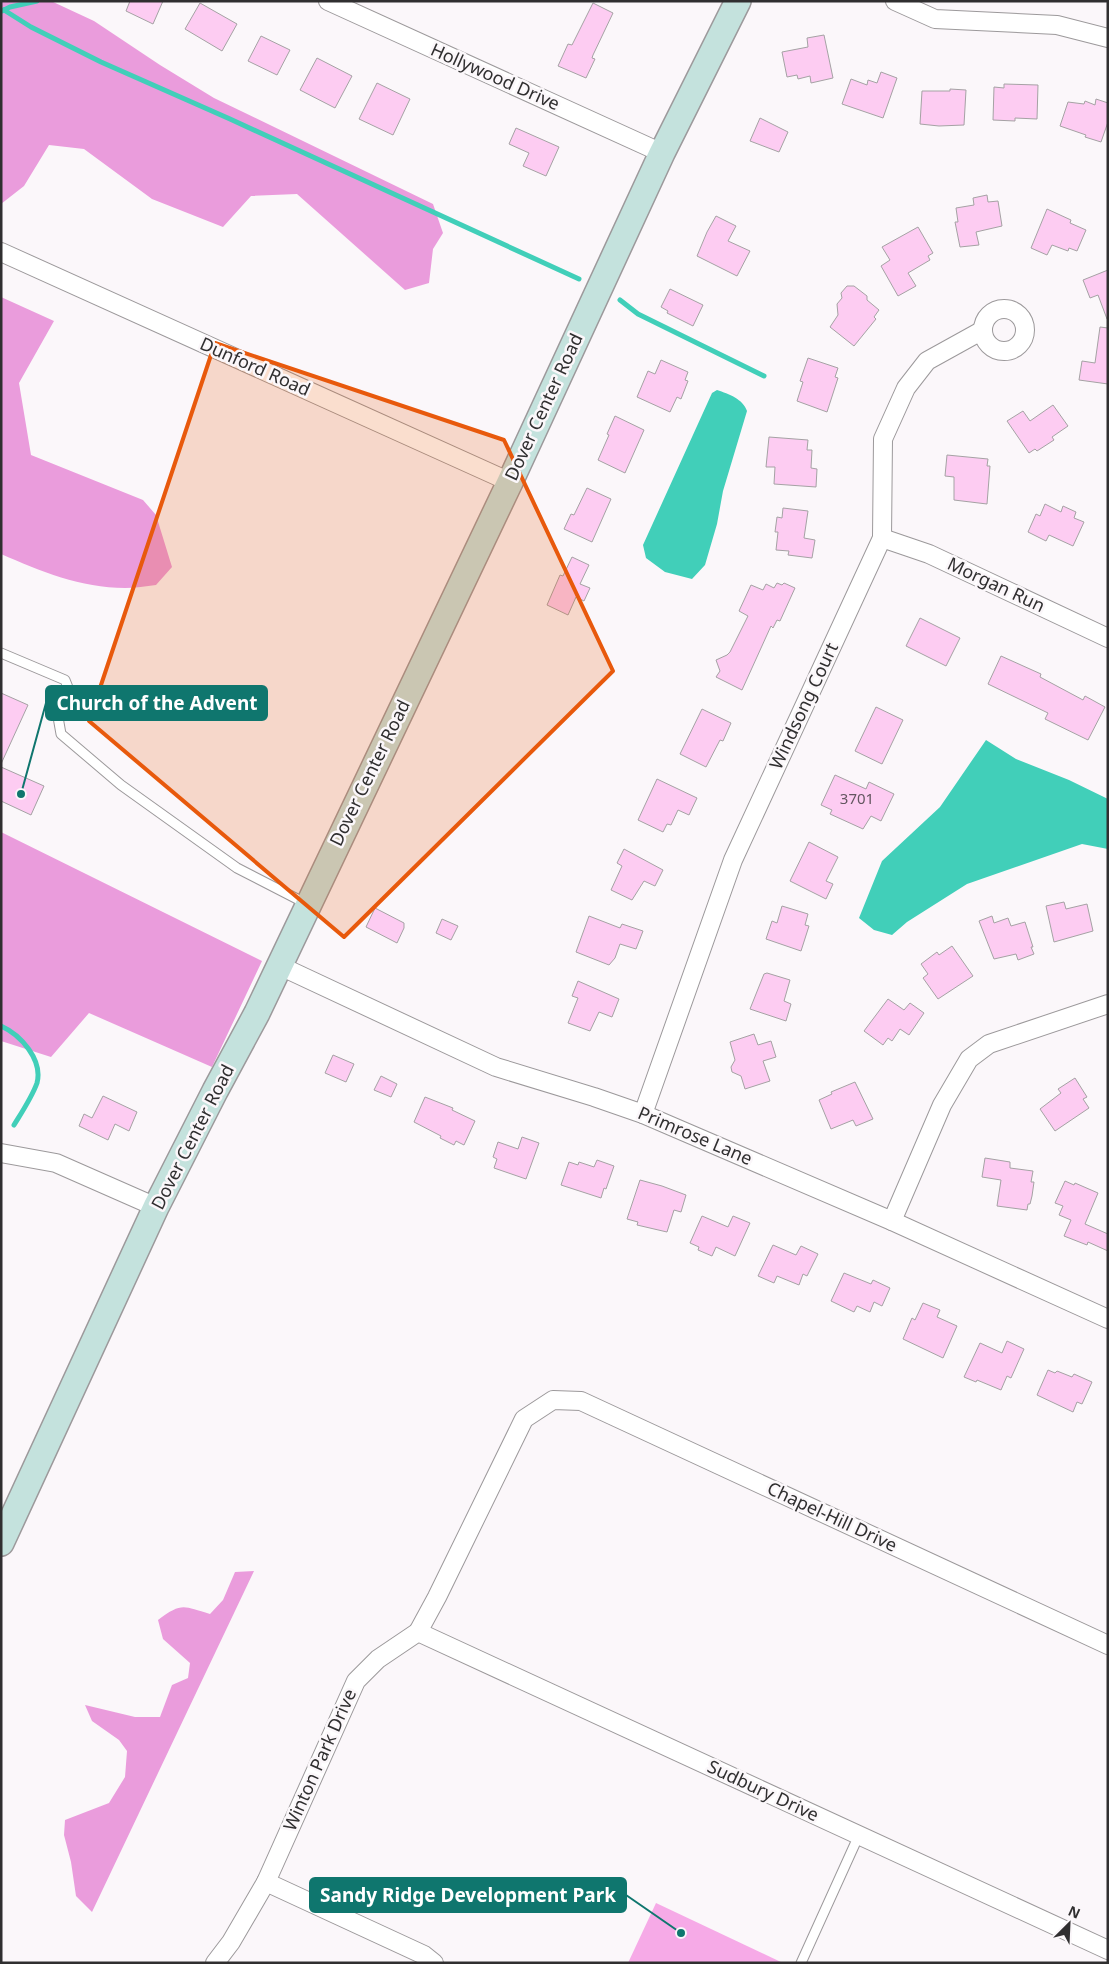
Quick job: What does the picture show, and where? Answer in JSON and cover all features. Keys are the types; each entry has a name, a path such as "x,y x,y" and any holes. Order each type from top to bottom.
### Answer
{"street":[{"name":"Hollywood Drive","path":"328,1 662,153"},
{"name":"Dover Center Road","path":"1,1543 156,1207 257,1013 307,904 510,482 662,153 738,1"},
{"path":"895,1 935,19 1057,25 1108,38"},
{"name":"Dunford Road","path":"1,252 510,482"},
{"name":"Windsong Court","path":"643,1114 733,860 882,538 883,439 906,388 927,361 983,330"},
{"name":"Morgan Run","path":"882,538 929,554 1108,638"},
{"name":"Primrose Lane","path":"278,965 496,1067 594,1096 643,1114 892,1221 1108,1319"},
{"path":"892,1221 942,1104 969,1059 990,1044 1108,1004"},
{"path":"1,1153 56,1163 156,1207"},
{"name":"Winton Park Drive","path":"215,1963 231,1942 266,1882 356,1681 378,1659 418,1632 524,1419 553,1400"},
{"name":"Chapel-Hill Drive","path":"553,1400 581,1401 1108,1644"},
{"name":"Sudbury Drive","path":"418,1632 1108,1950"},
{"path":"266,1882 424,1955 434,1963"}],"lane":[{"path":"1,653 65,680 69,690 58,717 61,734 121,785 237,868 307,904"},
{"path":"801,1963 859,1835"}],"highlighted area":[{"path":"215,343 504,440 613,671 344,937 89,721"}],"shaded area":[{"path":"1,1 51,1 94,21 214,98 433,204 443,233 433,249 429,283 405,290 297,194 251,196 223,227 152,199 84,149 49,145 24,186 1,204"},
{"path":"1,297 54,321 19,383 31,455 143,500 156,515 172,567 156,585 125,588 77,582 1,554"},
{"path":"717,390 739,400 747,411 723,491 717,524 705,565 692,579 665,572 646,558 643,545 712,393"},
{"path":"986,740 1016,759 1069,780 1108,799 1108,849 1082,844 967,884 907,922 892,935 874,930 859,918 882,861 940,807"},
{"path":"1,832 262,961 212,1067 89,1013 51,1057 1,1041"},
{"path":"254,1571 92,1912 76,1896 71,1862 64,1835 65,1820 109,1803 125,1777 127,1751 119,1740 92,1721 85,1705 135,1717 160,1717 172,1685 188,1678 190,1663 163,1639 158,1620 172,1610 183,1607 210,1614 223,1600 235,1572"},
{"path":"656,1903 783,1963 628,1963"}],"building":[{"path":"130,1 163,1 153,24 126,11"},
{"path":"200,3 237,24 222,51 185,29"},
{"path":"593,3 613,13 593,55 592,58 595,59 586,78 558,66 568,44 572,45"},
{"path":"824,35 833,78 811,83 810,76 798,79 797,75 787,77 782,52 808,47 807,38"},
{"path":"261,36 290,50 277,75 248,61"},
{"path":"317,58 352,76 335,108 300,90"},
{"path":"881,72 897,78 883,118 842,104 851,79 867,85 868,80 877,83"},
{"path":"377,83 410,99 393,135 359,119"},
{"path":"1004,84 1038,85 1037,119 993,120 994,87 1004,88"},
{"path":"950,89 966,90 964,125 939,126 920,124 922,91 950,91"},
{"path":"1096,99 1108,103 1108,122 1101,142 1060,126 1068,102 1084,104 1085,101 1095,105"},
{"path":"760,118 788,132 779,152 750,141"},
{"path":"516,128 559,147 546,176 523,166 529,153 509,144"},
{"path":"987,195 988,202 998,201 1002,226 976,232 979,245 960,247 955,222 958,222 956,208 974,205 973,198"},
{"path":"1047,209 1071,220 1070,223 1086,230 1077,251 1069,248 1068,251 1052,245 1047,255 1031,248"},
{"path":"716,216 736,226 728,241 750,251 737,276 697,256"},
{"path":"918,227 933,253 928,256 930,260 908,273 916,286 898,296 881,266 890,260 882,247"},
{"path":"1108,270 1107,319 1098,295 1090,298 1083,280"},
{"path":"847,286 854,286 867,296 867,300 879,310 874,317 876,319 854,346 830,327 838,315 837,304 842,298 841,293"},
{"path":"670,289 703,305 693,326 667,313 668,311 661,307"},
{"path":"1100,327 1108,328 1108,384 1079,380 1082,361 1095,363"},
{"path":"808,358 838,368 835,377 838,378 827,412 797,401 803,382 800,381"},
{"path":"661,360 688,372 685,380 688,381 681,399 677,397 670,412 637,397 648,371 655,374"},
{"path":"1053,405 1068,426 1052,437 1054,440 1037,451 1035,449 1029,453 1007,421 1023,411 1030,421"},
{"path":"615,416 644,430 625,473 598,460"},
{"path":"769,437 808,440 807,450 812,450 811,468 817,469 816,487 774,484 775,467 766,467"},
{"path":"947,455 988,459 987,466 990,466 987,504 954,500 954,477 945,476"},
{"path":"587,488 611,499 592,542 564,529 571,514 574,515"},
{"path":"1045,504 1061,512 1063,506 1076,512 1074,518 1084,522 1073,546 1049,535 1046,541 1028,532 1036,514 1040,516"},
{"path":"783,508 808,511 804,538 815,540 812,558 788,555 789,551 776,550 778,532 775,532 777,517 782,518"},
{"path":"572,557 589,565 580,584 590,588 584,601 576,597 568,615 547,605 560,575 563,576"},
{"path":"777,583 782,585 784,583 795,588 780,621 777,620 773,628 771,626 742,690 716,677 720,671 716,660 730,652 748,616 739,611 751,585 763,590 766,584 774,588"},
{"path":"920,618 960,638 946,666 906,646"},
{"path":"1001,656 1041,674 1040,677 1083,700 1085,696 1105,707 1088,740 1045,719 1048,713 988,684"},
{"path":"1,693 28,705 1,764"},
{"path":"876,707 903,720 882,764 855,751"},
{"path":"702,709 731,723 723,741 720,740 706,767 680,754"},
{"path":"1,767 44,786 31,815 1,801"},
{"path":"835,775 866,789 869,782 894,794 881,821 871,816 863,829 830,814 832,810 821,805"},
{"path":"657,779 697,798 689,815 678,810 671,825 667,824 663,832 638,820"},
{"path":"809,842 838,857 826,881 833,884 826,899 790,881"},
{"path":"624,849 663,870 655,886 644,881 632,900 611,890 622,866 617,863"},
{"path":"1064,902 1066,909 1087,904 1093,931 1054,942 1046,906"},
{"path":"782,906 808,914 805,925 809,926 801,951 766,939 772,921 777,923"},
{"path":"375,908 404,923 404,928 397,943 366,927"},
{"path":"589,916 620,928 622,924 643,931 636,949 620,944 615,958 609,965 576,952"},
{"path":"992,916 994,923 1008,918 1011,926 1025,922 1034,954 1018,960 1016,954 994,959 979,921"},
{"path":"442,919 458,926 451,940 436,933"},
{"path":"952,946 973,976 938,999 923,978 928,974 921,964 937,952 939,955"},
{"path":"767,973 790,980 784,1001 791,1004 786,1021 750,1009 764,974"},
{"path":"578,981 619,999 612,1017 599,1012 590,1031 568,1023 578,998 572,996"},
{"path":"888,999 904,1010 910,1003 924,1013 909,1035 900,1029 892,1041 888,1038 883,1045 864,1031"},
{"path":"754,1034 758,1045 771,1041 776,1057 763,1061 770,1081 745,1089 741,1076 732,1072 731,1067 735,1060 730,1042"},
{"path":"333,1055 354,1064 346,1082 325,1073"},
{"path":"381,1076 397,1084 391,1097 374,1090"},
{"path":"1075,1078 1087,1097 1083,1099 1089,1108 1055,1131 1040,1109 1061,1093 1058,1089"},
{"path":"855,1082 873,1119 856,1126 853,1120 831,1129 819,1100 832,1094 831,1092"},
{"path":"103,1096 137,1112 129,1131 115,1124 108,1140 79,1126 84,1114 92,1118"},
{"path":"425,1097 453,1108 452,1110 475,1121 464,1145 456,1141 454,1145 414,1122"},
{"path":"522,1137 539,1143 526,1179 494,1168 497,1159 493,1157 498,1142 518,1149"},
{"path":"985,1158 1010,1162 1010,1168 1033,1171 1031,1182 1034,1182 1032,1196 1027,1210 997,1206 1001,1180 982,1177"},
{"path":"597,1160 614,1166 601,1198 561,1185 569,1162 578,1165 579,1162 594,1167"},
{"path":"640,1180 686,1195 681,1212 674,1210 667,1232 637,1225 638,1222 627,1219"},
{"path":"1065,1181 1074,1185 1075,1183 1098,1193 1085,1224 1108,1234 1108,1251 1088,1242 1087,1245 1064,1236 1071,1220 1059,1215 1063,1206 1055,1203"},
{"path":"702,1216 728,1227 733,1216 750,1223 735,1256 716,1247 712,1256 698,1250 699,1247 690,1243"},
{"path":"773,1245 796,1255 801,1246 818,1254 807,1276 803,1274 799,1285 777,1276 774,1283 758,1276"},
{"path":"844,1273 871,1284 873,1280 890,1288 882,1306 874,1302 870,1312 857,1306 854,1312 831,1301"},
{"path":"923,1303 940,1310 937,1317 957,1326 943,1358 903,1339 912,1318 915,1320"},
{"path":"1007,1341 1024,1349 1011,1378 1007,1376 1001,1390 964,1377 980,1343 1002,1353"},
{"path":"1048,1370 1055,1373 1057,1371 1072,1377 1074,1374 1092,1382 1082,1404 1077,1402 1073,1412 1037,1395"}],"waterway":[{"path":"2,11 10,7 37,1"},
{"path":"4,10 31,27 101,62 579,279"},
{"path":"620,300 638,314 764,376"},
{"path":"1,1026 16,1035 23,1042 34,1057 37,1066 37,1083 14,1125"}],"place":[{"name":"Church of the Advent","path":"21,794"},
{"name":"Sandy Ridge Development Park","path":"681,1933"}]}
